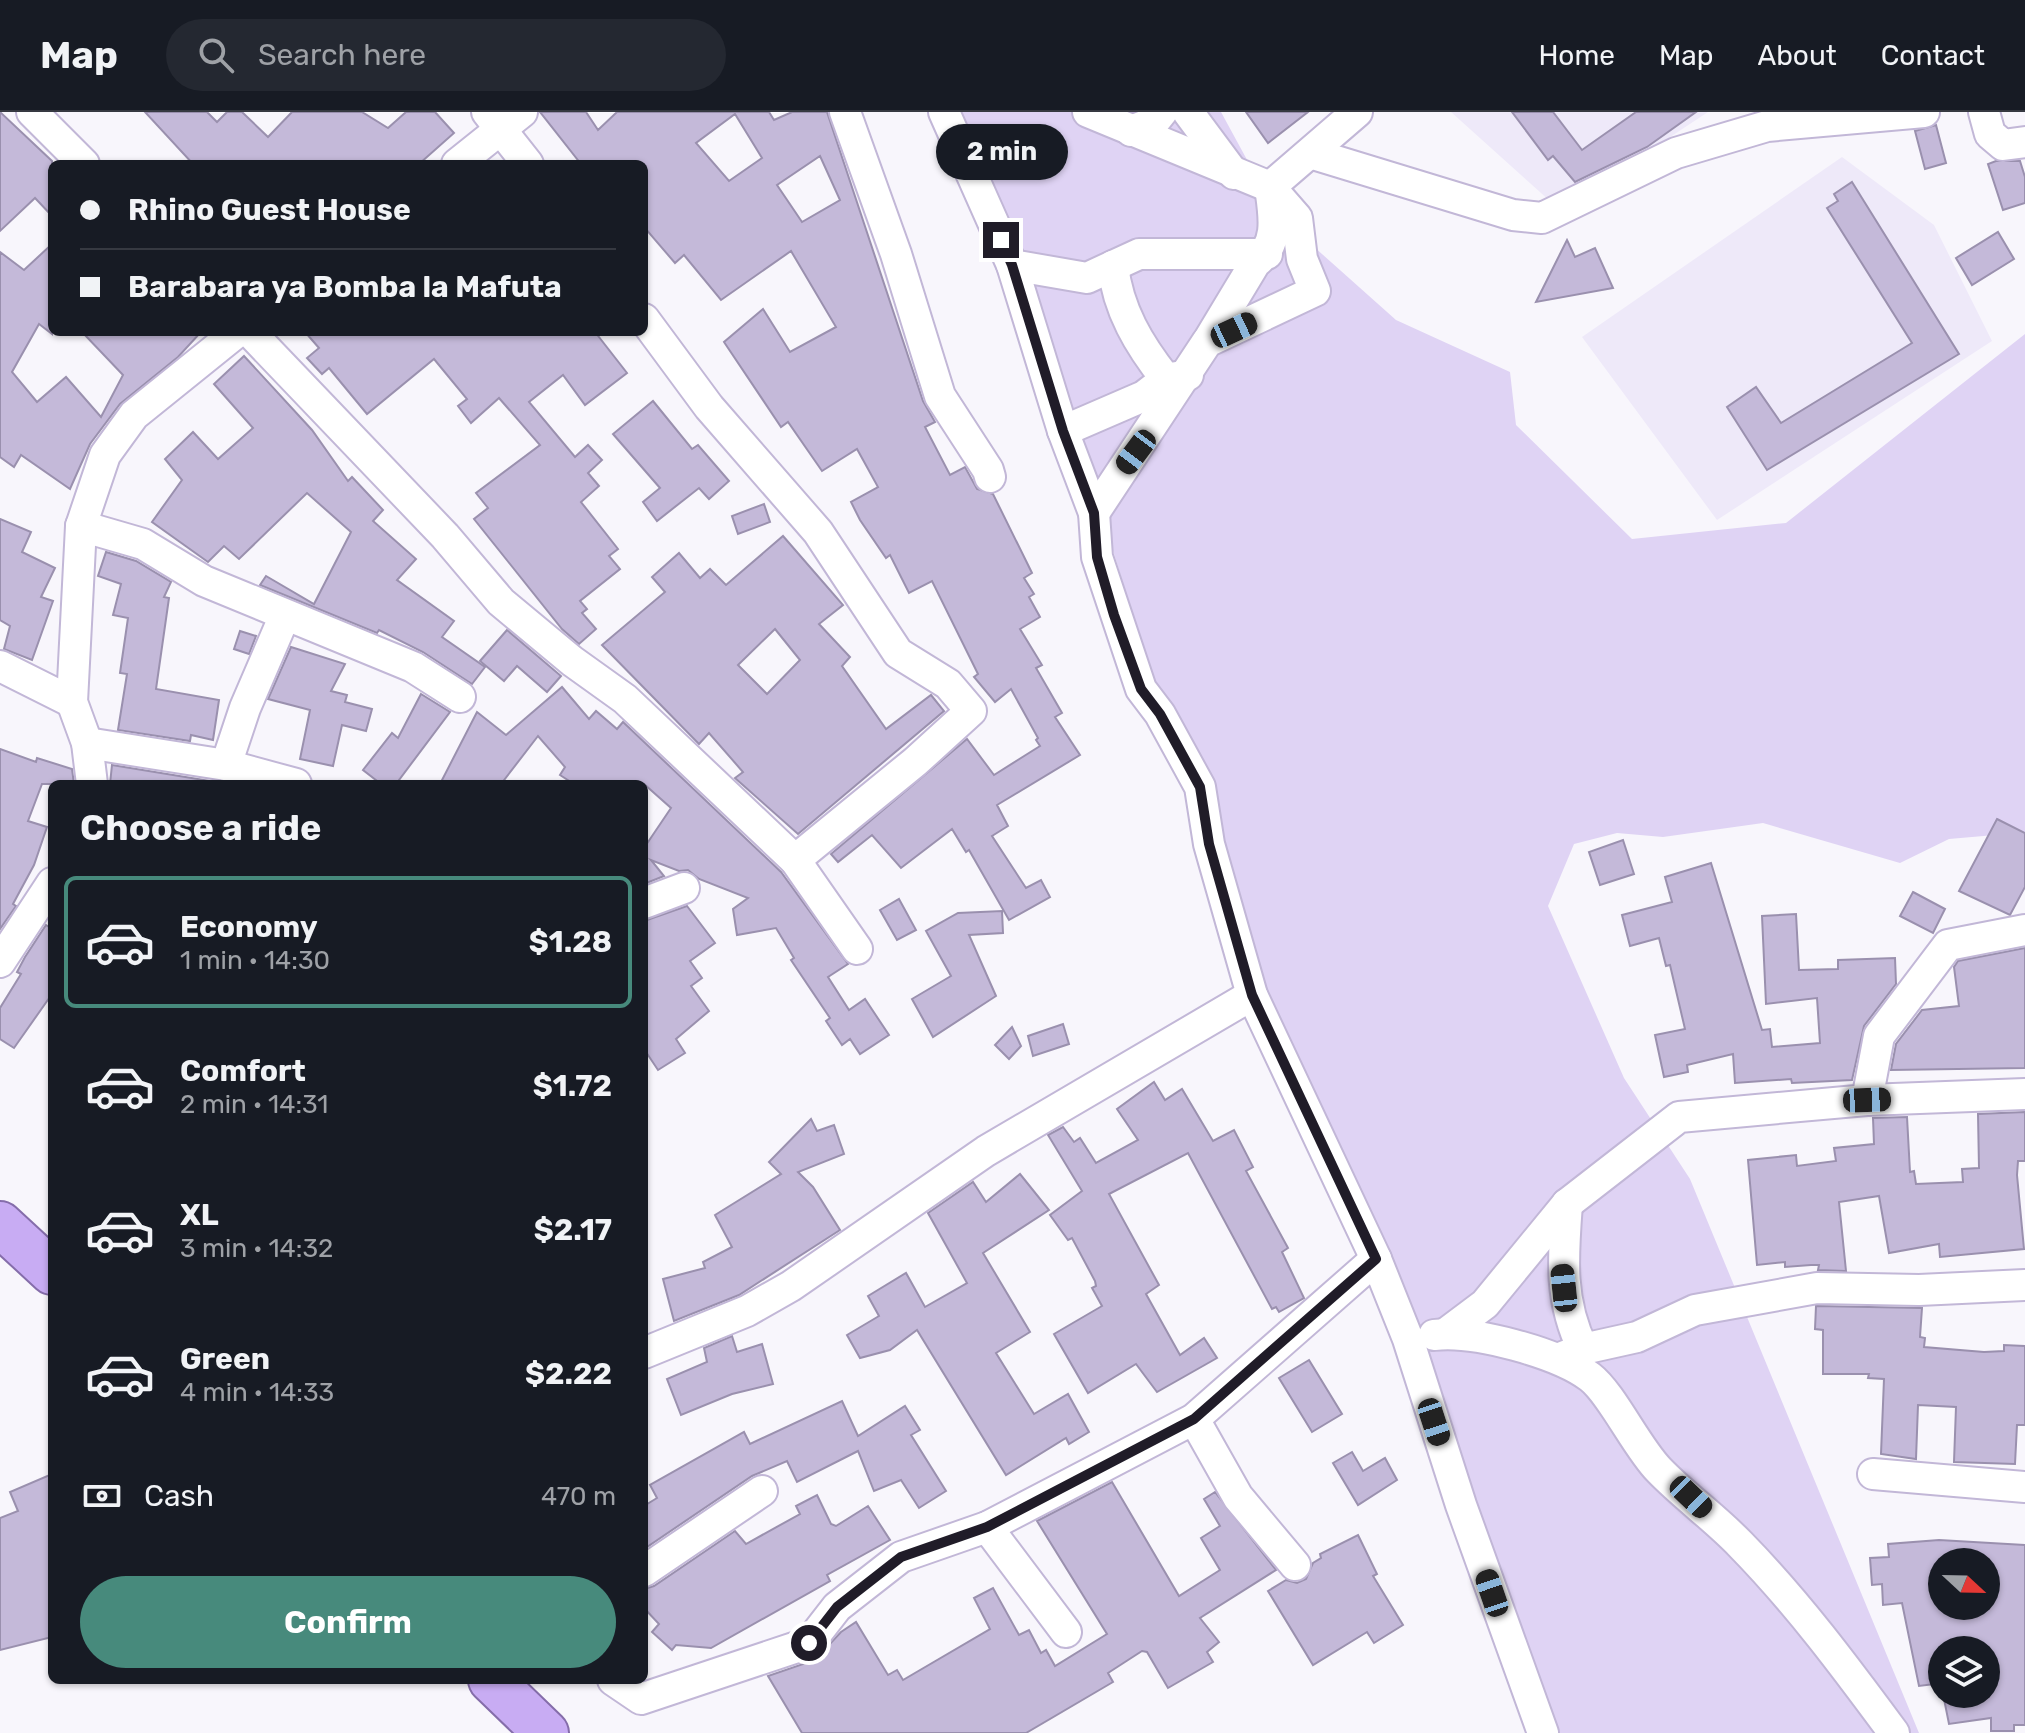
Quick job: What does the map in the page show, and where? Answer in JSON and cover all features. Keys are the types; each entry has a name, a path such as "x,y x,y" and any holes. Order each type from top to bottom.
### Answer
{"highway":[{"path":"0,1224 48,1268"},
{"path":"498,1684 546,1733"}],"street":[{"path":"32,112 80,160"},
{"path":"845,112 896,254 940,396 990,477"},
{"path":"944,112 1012,265 1063,431 1094,513 1097,557 1141,689 1160,714 1200,787 1209,844 1252,995 1376,1259 1408,1339 1461,1505 1543,1733"},
{"path":"1088,112 1234,175 1270,187 1297,218 1302,259 1315,291 1207,342"},
{"path":"1131,131 1154,122 1162,112"},
{"path":"1270,187 1313,154 1357,112"},
{"path":"1313,154 1513,215 1542,218 1676,153 1767,126 1924,112"},
{"path":"1984,112 1990,134 2003,145 2025,142"},
{"path":"1193,115 1234,175"},
{"path":"461,160 504,118 526,160"},
{"path":"1094,513 1177,377 1207,342 1255,263 1267,254 1275,227 1270,187"},
{"path":"1012,265 1087,278 1139,254 1267,254"},
{"path":"1113,266 1116,296 1145,353 1177,377"},
{"path":"648,324 709,407 818,532 898,653 948,684 971,711 915,762 795,860"},
{"path":"92,780 87,743 72,702 81,526 105,455 134,415 232,336"},
{"path":"254,336 445,536 501,602 572,661 625,699 795,860 857,949"},
{"path":"1063,431 1144,396 1177,377"},
{"path":"81,526 143,544 204,581 413,667 460,697"},
{"path":"226,765 245,708 285,615"},
{"path":"0,666 72,702"},
{"path":"87,743 226,765 281,780"},
{"path":"648,902 684,888"},
{"path":"0,962 48,889"},
{"path":"1867,1100 1879,1036 1948,945 2025,930"},
{"path":"648,1351 747,1311 791,1286 986,1151 1252,995"},
{"path":"1445,1334 1485,1304 1567,1204 1679,1117 1867,1100 2025,1094"},
{"path":"1567,1204 1562,1265 1571,1354 1593,1379 1659,1470 1741,1544 1783,1590 1894,1733"},
{"path":"619,1684 641,1699 809,1643 837,1607 901,1557 987,1527 1194,1419 1376,1259"},
{"path":"1408,1339 1445,1334 1571,1354 1637,1337 1695,1310 1817,1288 1919,1290 2025,1285"},
{"path":"1194,1419 1238,1497 1295,1565"},
{"path":"1873,1474 2025,1487"},
{"path":"648,1568 762,1491"},
{"path":"987,1527 1066,1632"}],"shaded area":[{"path":"948,112 1221,112 1276,213 1396,320 1510,372 1516,425 1632,539 1786,523 2025,334 2025,837 2018,833 1949,839 1900,863 1763,823 1663,837 1617,833 1574,844 1548,906 1624,1078 1690,1179 1919,1733 1558,1733 1261,986 1135,622 1095,492"},
{"path":"1451,112 1708,112 1560,210"},
{"path":"1842,157 1934,225 1992,341 1717,520 1582,337"}],"building":[{"path":"0,112 51,160 48,160 48,212 35,198 0,231"},
{"path":"145,112 207,112 217,122 227,112 242,112 268,137 292,112 362,112 388,128 406,112 435,112 454,133 424,160 189,160"},
{"path":"540,112 586,112 598,130 617,112 769,112 774,120 792,112 827,112 923,401 935,422 925,427 950,475 965,467 977,489 993,494 1032,573 1024,578 1034,594 1029,597 1040,617 1020,629 1042,665 1036,668 1062,713 1055,717 1080,755 997,805 1008,826 992,836 1026,888 1041,880 1050,897 1009,920 969,850 966,852 952,829 901,868 872,835 838,862 831,854 967,739 994,775 1040,746 1036,740 1038,738 1011,689 995,702 974,677 978,674 932,581 909,593 890,555 886,558 860,520 851,502 878,487 857,449 822,471 788,422 781,427 724,342 763,309 790,352 836,327 791,251 721,300 684,255 675,263 648,232 648,160 578,160","holes":["735,114 762,158 729,181 696,143","820,156 840,200 802,222 777,185"]},
{"path":"1246,112 1308,112 1268,143"},
{"path":"1512,112 1553,112 1582,150 1636,112 1696,112 1647,147 1575,182 1553,156 1548,160"},
{"path":"1936,125 1946,163 1925,169 1915,131"},
{"path":"2020,161 2025,177 2025,203 2003,210 1988,164"},
{"path":"1852,182 1959,354 1767,470 1727,407 1756,387 1781,423 1912,343 1827,208 1838,201 1834,194"},
{"path":"1998,232 2014,259 1972,285 1956,258"},
{"path":"1567,240 1575,257 1595,248 1613,288 1536,302"},
{"path":"48,248 48,331 39,324 12,372 37,402 66,377 101,417 123,375 86,336 197,336 178,357 120,404 90,444 70,489 21,455 14,467 0,457 0,252 24,270"},
{"path":"308,336 598,336 627,373 585,405 563,375 529,402 575,457 588,445 602,460 588,473 599,486 581,502 618,549 609,556 620,569 580,601 587,609 582,613 596,629 579,644 562,629 474,519 488,508 476,493 540,445 499,398 471,423 458,406 467,399 434,359 367,414 329,368 322,374 307,358 319,348"},
{"path":"244,356 312,430 348,481 352,477 383,510 373,521 416,559 397,580 454,621 442,637 485,667 472,684 423,652 379,630 377,633 260,585 266,576 314,604 351,532 307,493 239,559 224,546 208,562 152,522 182,480 165,459 193,432 218,459 253,428 214,384"},
{"path":"653,401 692,449 698,445 729,481 709,499 699,488 657,521 643,502 660,488 613,434"},
{"path":"764,504 770,522 738,534 732,516"},
{"path":"0,519 31,532 22,552 55,568 41,597 53,601 32,660 4,649 10,626 0,620"},
{"path":"783,536 843,605 819,624 850,657 842,666 886,729 931,695 944,711 798,834 735,778 743,772 709,733 699,744 602,645 665,592 652,577 679,553 700,578 710,569 726,585","holes":["775,629 800,660 767,694 738,665"]},
{"path":"106,552 136,561 171,582 164,597 169,598 156,689 219,700 213,740 191,735 190,741 118,730 127,674 120,673 128,618 113,615 121,584 98,576"},
{"path":"507,630 561,676 547,692 517,666 504,681 480,661"},
{"path":"240,631 256,636 249,654 234,649"},
{"path":"291,647 345,664 331,691 347,695 345,702 372,709 366,731 342,725 333,766 300,759 310,710 268,699"},
{"path":"562,687 589,719 596,711 617,729 623,722 781,872 848,964 828,977 849,1010 865,999 889,1035 860,1054 850,1039 842,1045 826,1021 830,1018 791,960 794,958 776,928 737,935 733,909 748,898 699,879 688,870 679,871 651,860 664,876 648,882 648,842 671,808 648,788 648,780 568,780 560,775 565,767 538,736 504,780 442,780 477,712 506,735"},
{"path":"421,694 450,712 399,780 376,780 363,770 392,733 398,738"},
{"path":"0,749 36,762 37,758 72,769 73,780 48,780 48,784 42,784 28,821 47,827 34,865 13,904 16,906 0,929"},
{"path":"112,765 204,780 110,780"},
{"path":"1997,819 2025,833 2025,887 2010,915 1959,891"},
{"path":"1623,840 1634,874 1600,885 1589,852"},
{"path":"1711,863 1762,1030 1770,1029 1772,1047 1820,1043 1817,998 1766,1004 1762,916 1796,914 1799,970 1838,969 1838,960 1895,958 1896,984 1864,1026 1852,1080 1792,1083 1791,1079 1735,1083 1733,1054 1687,1065 1688,1072 1664,1077 1655,1035 1685,1029 1670,965 1666,966 1659,938 1630,946 1622,915 1672,902 1665,877"},
{"path":"1913,892 1945,909 1933,933 1900,916"},
{"path":"899,899 916,930 897,940 880,910"},
{"path":"687,906 715,943 690,961 702,978 691,986 709,1011 676,1039 685,1053 658,1070 648,1055 648,920"},
{"path":"1002,911 1003,933 969,935 996,996 933,1037 912,999 951,976 926,931 958,913"},
{"path":"46,925 48,926 48,1000 14,1048 0,1039 0,1008 21,974 17,972"},
{"path":"2025,948 2025,1068 1891,1070 1896,1044 1922,1010 1959,1006 1954,967 1958,961"},
{"path":"1063,1024 1069,1044 1033,1056 1028,1036"},
{"path":"1012,1027 1021,1046 1009,1059 995,1045"},
{"path":"1154,1082 1165,1100 1182,1089 1213,1141 1234,1130 1253,1167 1246,1171 1288,1248 1282,1252 1304,1298 1279,1312 1276,1307 1272,1309 1188,1153 1109,1194 1159,1285 1146,1294 1180,1355 1204,1338 1217,1358 1157,1392 1136,1364 1088,1393 1054,1334 1102,1306 1092,1288 1096,1286 1095,1281 1072,1238 1068,1240 1050,1215 1082,1191 1048,1135 1063,1127 1074,1142 1080,1138 1096,1163 1138,1140 1117,1109"},
{"path":"2025,1112 2025,1161 2018,1161 2017,1175 2024,1249 1940,1257 1939,1244 1889,1253 1879,1196 1839,1202 1846,1271 1818,1270 1819,1265 1785,1267 1785,1262 1757,1265 1748,1160 1796,1155 1797,1166 1836,1161 1834,1148 1874,1144 1873,1118 1907,1117 1910,1172 1914,1171 1916,1184 1963,1182 1962,1169 1979,1168 1978,1114"},
{"path":"811,1119 817,1131 834,1125 844,1154 798,1172 813,1187 840,1230 739,1295 674,1321 663,1279 705,1268 703,1262 732,1247 715,1215 781,1174 769,1162"},
{"path":"1020,1174 1049,1210 983,1253 1030,1332 996,1353 1034,1414 1068,1394 1089,1432 1069,1444 1066,1438 1006,1475 917,1330 890,1350 860,1358 847,1335 879,1316 868,1296 906,1273 925,1307 967,1283 928,1213 973,1182 986,1202"},
{"path":"1816,1306 1922,1308 1920,1337 1925,1338 1924,1347 1984,1352 2004,1351 2004,1345 2025,1346 2025,1425 2017,1425 2015,1464 1954,1462 1956,1407 1918,1405 1916,1459 1881,1454 1884,1379 1868,1378 1869,1374 1823,1374 1823,1330 1815,1329"},
{"path":"732,1336 737,1352 762,1344 773,1384 732,1394 681,1415 667,1379 707,1362 704,1348"},
{"path":"1309,1360 1342,1414 1312,1432 1279,1378"},
{"path":"842,1401 858,1436 905,1406 920,1430 911,1435 946,1491 919,1508 901,1480 874,1491 858,1451 797,1482 787,1461 752,1476 648,1546 648,1504 657,1498 650,1485 744,1432 750,1444"},
{"path":"1352,1452 1363,1471 1385,1458 1397,1480 1358,1505 1333,1463"},
{"path":"48,1476 48,1638 0,1650 0,1518 18,1511 10,1492"},
{"path":"1112,1482 1179,1596 1220,1570 1201,1538 1220,1526 1204,1499 1215,1492 1276,1570 1200,1618 1219,1642 1207,1652 1213,1662 1168,1688 1147,1652 1142,1651 1108,1673 1113,1682 1026,1733 802,1733 768,1676 815,1660 841,1632 856,1622 888,1675 897,1670 903,1680 990,1629 974,1598 993,1588 1019,1635 1029,1630 1041,1653 1046,1650 1055,1666 1107,1634 1037,1521"},
{"path":"817,1495 831,1524 836,1526 868,1506 890,1540 827,1575 830,1581 711,1648 676,1645 672,1650 652,1632 659,1624 648,1612 648,1588 735,1531 746,1544 800,1514 796,1506"},
{"path":"1358,1535 1377,1574 1373,1576 1403,1625 1374,1643 1367,1632 1313,1665 1268,1591 1286,1580 1297,1583 1306,1579 1313,1563 1321,1558 1320,1554"},
{"path":"1939,1540 2025,1545 2025,1725 2014,1725 2014,1731 1991,1731 1991,1718 1949,1724 1946,1708 2000,1708 2000,1636 1928,1636 1928,1685 1919,1686 1902,1603 1883,1605 1882,1584 1872,1585 1870,1558 1889,1557 1888,1544"}],"route":[{"path":"809,1643 837,1607 901,1557 987,1527 1194,1419 1376,1259 1252,995 1209,844 1200,787 1160,714 1141,689 1114,615 1097,557 1094,513 1063,431 1012,265 1001,240"}]}
